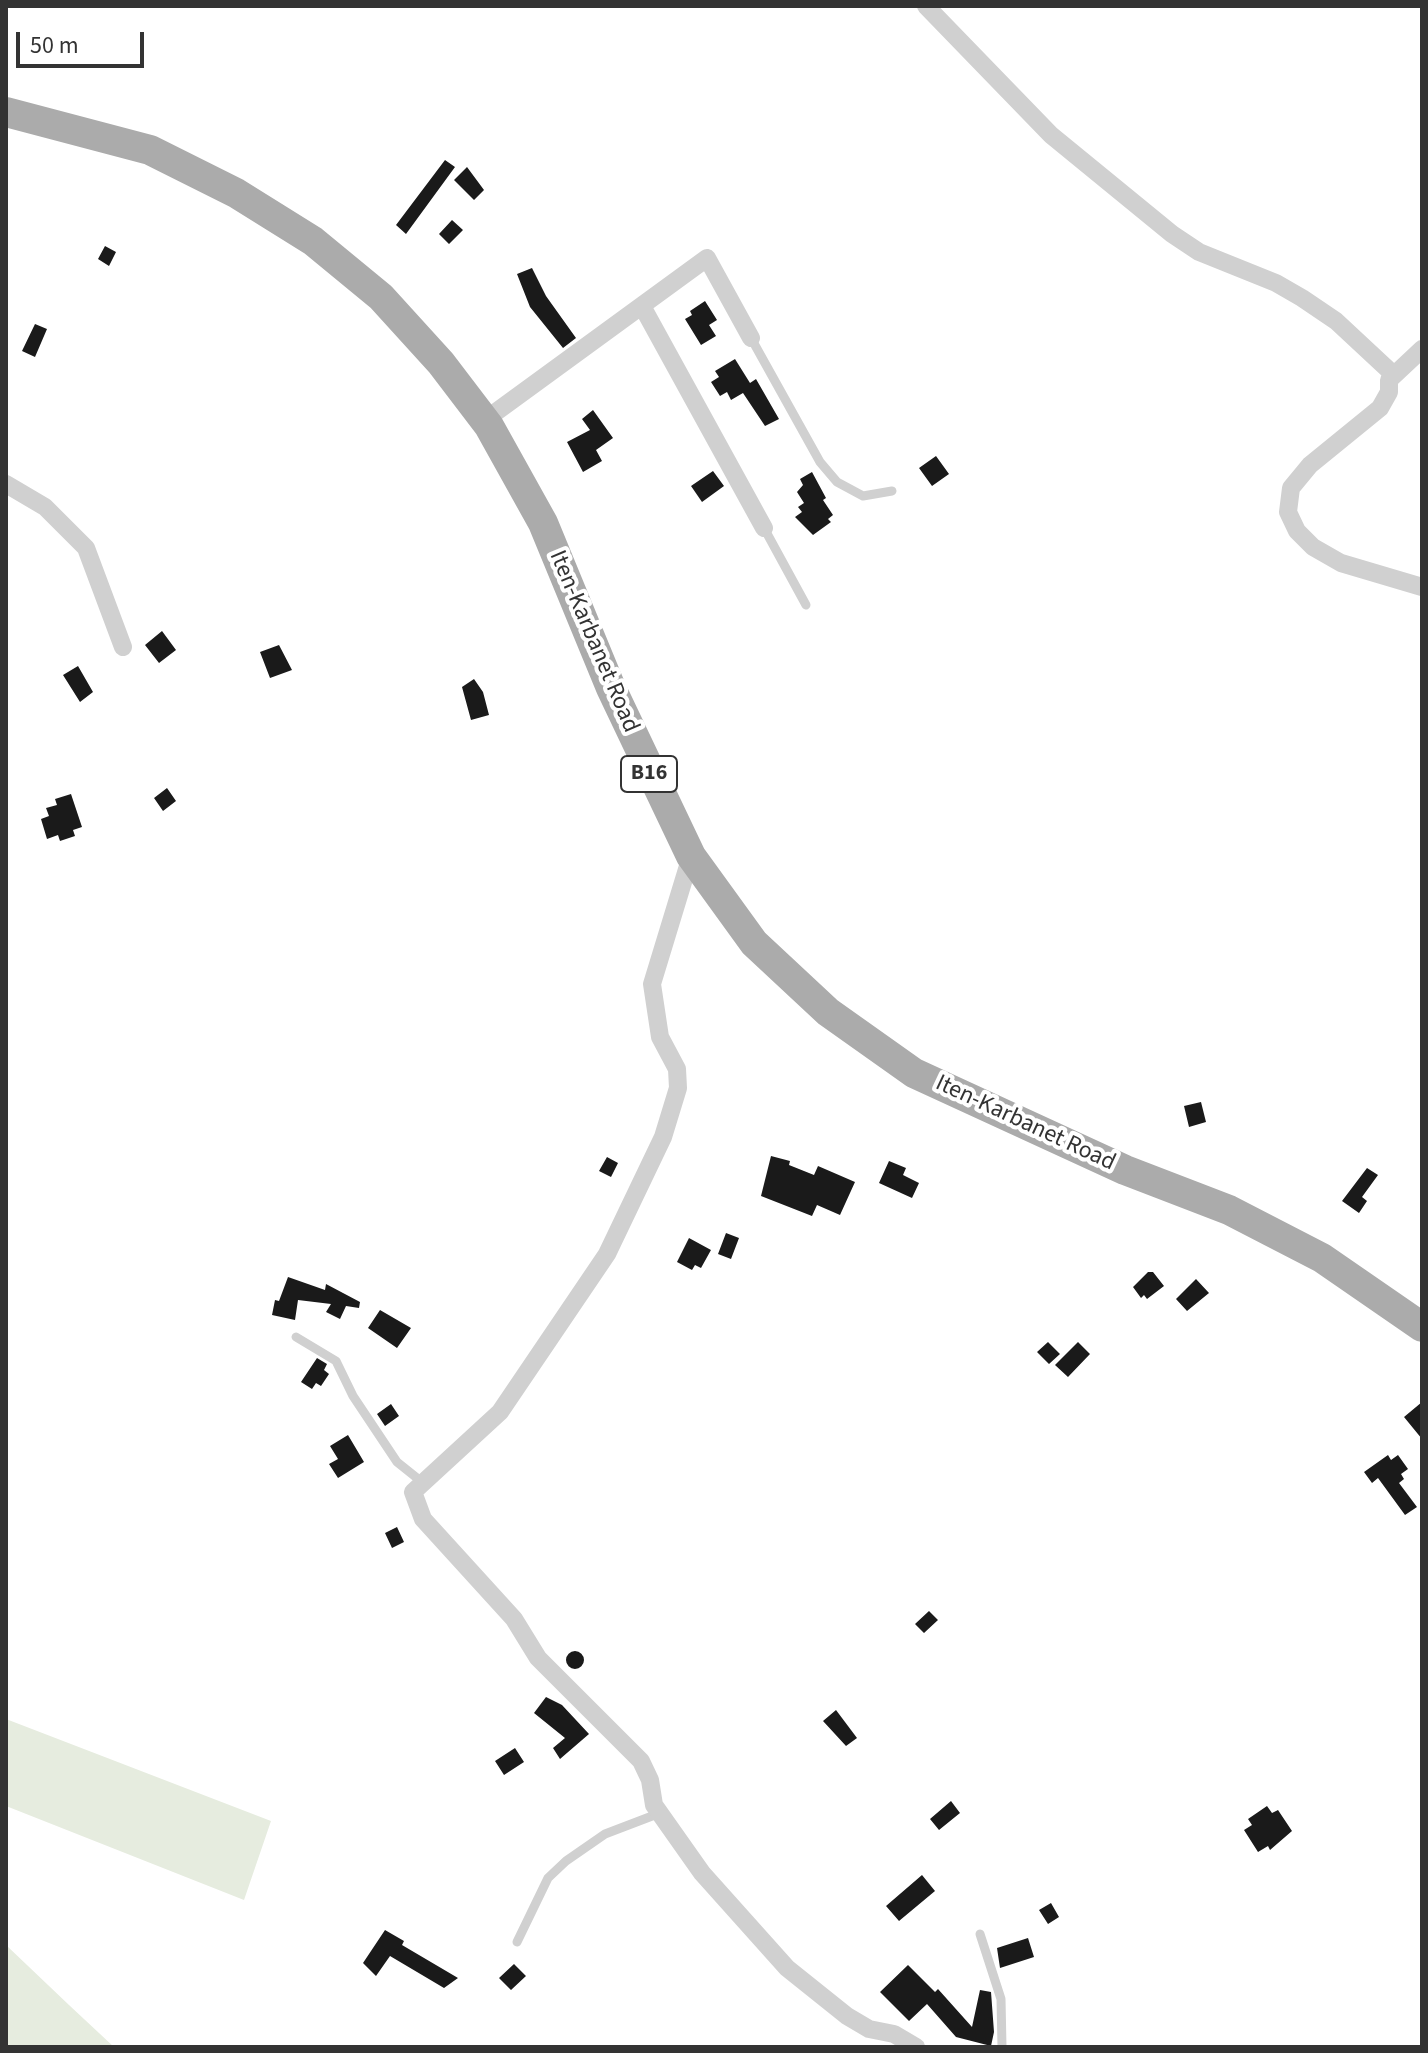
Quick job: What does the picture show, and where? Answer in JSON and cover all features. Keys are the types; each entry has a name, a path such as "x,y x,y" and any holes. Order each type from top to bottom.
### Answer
{"main road":[{"name":"Iten-Karbanet Road","path":"6,112 150,150 236,193 313,241 381,297 441,363 485,420 543,523 611,688 691,856 754,943 828,1012 914,1073 1125,1170 1229,1210 1322,1258 1422,1327"}],"street":[{"path":"926,6 1051,135 1172,234 1199,252 1276,283 1302,298 1336,321 1394,375"},
{"path":"485,420 707,258 751,338"},
{"path":"642,306 764,528"},
{"path":"1422,349 1389,380 1389,392 1380,408 1310,465 1291,488 1288,512 1297,531 1313,547 1341,563 1422,587"},
{"path":"6,489 45,507 86,548 123,647"},
{"path":"691,856 652,984 660,1037 677,1069 678,1088 663,1137 607,1254 500,1412 413,1492 423,1519 514,1619 538,1658 641,1761 660,1813 702,1873 787,1968 847,2016 869,2029 894,2034 916,2047"}],"lane":[{"path":"751,338 820,462 837,482 863,496 892,491"},
{"path":"764,528 806,605"},
{"path":"296,1337 336,1361 353,1396 397,1462 422,1482"},
{"path":"517,1942 548,1878 566,1861 605,1834 660,1813"},
{"path":"980,1934 1001,1999 1002,2047"}],"shaded area":[{"path":"6,1719 271,1821 244,1900 6,1806"},
{"path":"6,1945 69,2005 114,2047 6,2047"}],"building":[{"path":"445,160 455,167 406,234 396,225"},
{"path":"467,167 484,190 474,200 454,180"},
{"path":"452,220 463,230 449,244 439,234"},
{"path":"105,246 116,252 109,266 98,259"},
{"path":"532,268 546,296 576,338 563,348 530,307 517,274"},
{"path":"705,301 717,320 709,325 716,336 701,345 685,319 692,315 690,311"},
{"path":"35,324 47,329 35,357 22,351"},
{"path":"735,359 750,383 756,379 779,419 765,426 743,393 731,400 727,392 720,396 711,382 719,377 715,371"},
{"path":"593,410 613,438 596,450 602,461 583,472 567,442 590,430 582,419"},
{"path":"936,456 949,474 932,486 919,468"},
{"path":"713,471 724,486 702,502 691,486"},
{"path":"812,472 826,498 823,500 833,515 828,519 831,522 813,535 795,517 802,512 798,507 804,503 797,492 803,485 800,479"},
{"path":"162,631 176,650 159,663 145,645"},
{"path":"279,645 292,670 270,678 260,652"},
{"path":"78,666 93,692 80,702 63,675"},
{"path":"474,679 483,692 489,715 471,720 462,687"},
{"path":"167,788 176,801 163,811 154,798"},
{"path":"71,794 82,827 73,830 75,836 60,841 58,835 47,839 41,819 49,816 46,808 57,805 55,799"},
{"path":"1201,1102 1206,1122 1189,1127 1184,1106"},
{"path":"771,1156 790,1161 789,1165 814,1175 818,1166 855,1182 840,1215 817,1205 812,1216 761,1196"},
{"path":"607,1157 618,1163 611,1177 599,1171"},
{"path":"889,1161 906,1168 903,1175 919,1183 912,1198 879,1183"},
{"path":"1367,1168 1378,1175 1362,1197 1367,1201 1359,1213 1342,1201"},
{"path":"726,1233 739,1238 731,1259 718,1254"},
{"path":"689,1238 711,1250 701,1268 695,1265 692,1270 677,1262"},
{"path":"1148,1272 1153,1272 1164,1286 1147,1299 1144,1295 1141,1298 1133,1287"},
{"path":"288,1277 325,1290 326,1284 360,1302 359,1308 346,1306 340,1319 326,1312 331,1304 298,1300 295,1320 272,1315 275,1300 279,1301"},
{"path":"1196,1279 1209,1293 1187,1311 1176,1299"},
{"path":"380,1310 411,1328 397,1348 368,1328"},
{"path":"1048,1342 1060,1354 1049,1364 1037,1352"},
{"path":"1078,1342 1090,1354 1068,1377 1055,1365"},
{"path":"317,1358 327,1364 324,1370 329,1374 321,1386 316,1383 312,1389 301,1382"},
{"path":"1422,1402 1422,1439 1404,1417"},
{"path":"391,1404 399,1416 385,1426 377,1414"},
{"path":"348,1435 364,1462 338,1478 329,1464 338,1459 330,1446"},
{"path":"1388,1455 1391,1460 1398,1455 1408,1469 1401,1474 1404,1479 1399,1483 1417,1507 1405,1515 1378,1478 1372,1483 1364,1472"},
{"path":"397,1527 404,1542 392,1548 385,1533"},
{"path":"929,1611 938,1620 924,1633 915,1624"},
{"path":"575,1651 584,1660 575,1669 566,1660"},
{"path":"546,1697 562,1705 589,1734 560,1759 553,1748 565,1738 534,1713"},
{"path":"836,1710 857,1738 846,1746 823,1721"},
{"path":"515,1748 524,1762 504,1775 495,1761"},
{"path":"951,1801 960,1813 939,1830 930,1819"},
{"path":"1267,1806 1272,1813 1278,1810 1292,1831 1270,1850 1268,1846 1258,1852 1244,1830 1252,1825 1248,1819"},
{"path":"922,1875 935,1891 899,1921 886,1906"},
{"path":"1051,1903 1059,1917 1048,1924 1039,1910"},
{"path":"385,1930 404,1941 402,1945 458,1978 444,1988 390,1956 376,1976 363,1963"},
{"path":"1028,1938 1034,1957 1000,1968 997,1948"},
{"path":"514,1964 526,1976 511,1990 499,1978"},
{"path":"908,1965 935,1992 938,1989 972,2027 980,1990 991,1992 994,2032 991,2046 956,2037 927,2004 909,2021 880,1992"}]}
